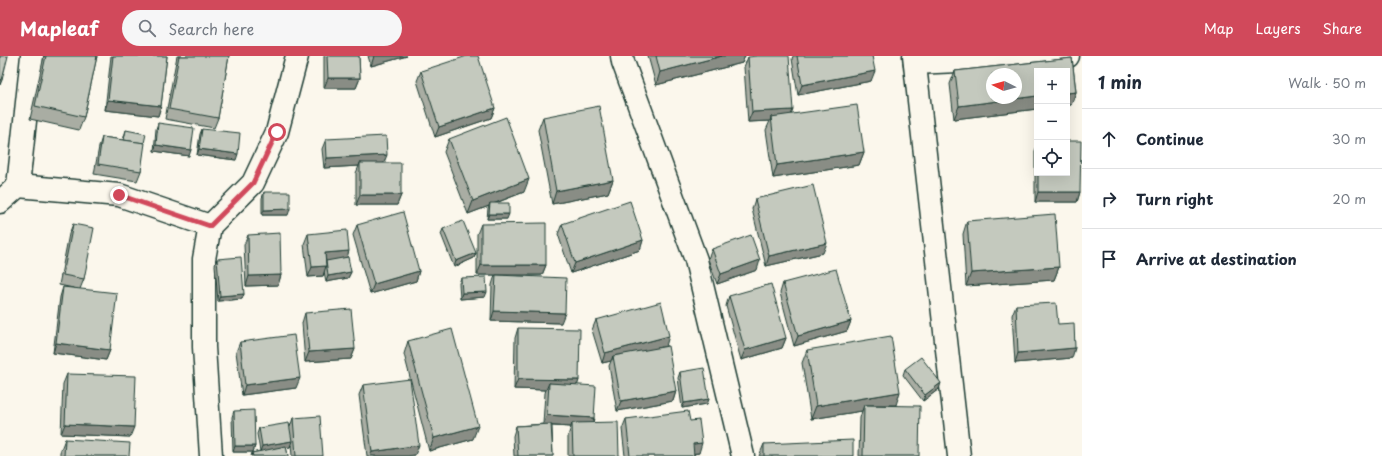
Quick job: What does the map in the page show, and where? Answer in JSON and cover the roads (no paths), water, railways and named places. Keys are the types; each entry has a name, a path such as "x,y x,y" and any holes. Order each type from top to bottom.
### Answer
{"street":[{"path":"0,202 18,186 32,56"},
{"path":"211,456 204,347 204,259 210,226 253,183 277,132 297,56"},
{"path":"622,56 622,62 696,260 743,456"},
{"path":"959,456 915,59 1068,56"},
{"path":"18,186 119,195 210,226"}]}
